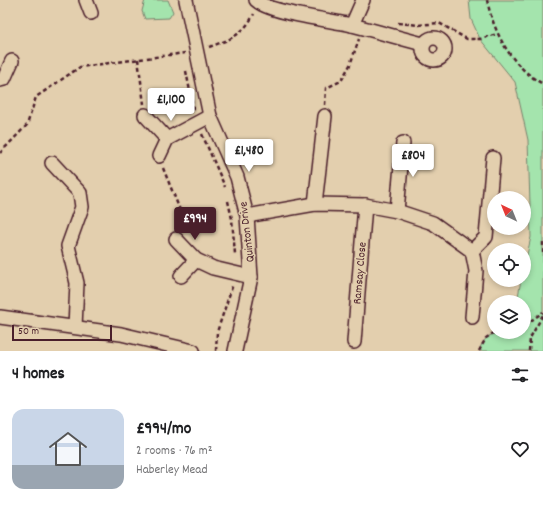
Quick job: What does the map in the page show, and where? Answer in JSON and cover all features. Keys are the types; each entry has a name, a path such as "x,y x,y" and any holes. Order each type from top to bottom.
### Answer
{"street":[{"path":"86,0 91,13"},
{"name":"Quinton Drive","path":"186,0 190,53 210,116 237,176 247,216 251,277 235,351"},
{"path":"357,27 363,0"},
{"path":"258,2 274,9 357,27 424,44"},
{"path":"0,80 4,79 12,61"},
{"path":"145,114 167,139"},
{"path":"159,156 167,139 210,116"},
{"path":"315,204 325,116"},
{"path":"397,211 403,143"},
{"path":"472,251 486,237 493,158"},
{"path":"52,163 80,193 82,207 68,246 77,282 75,327"},
{"path":"247,216 315,204 365,205 397,211 434,223 472,251 476,271 472,317"},
{"name":"Ramsay Close","path":"354,342 365,205"},
{"path":"176,239 196,260 213,268 251,277"},
{"path":"181,276 196,260"},
{"path":"0,318 121,334 193,351"}],"path":[{"path":"487,0 497,34 506,49 517,64 533,78 543,84"},
{"path":"0,154 27,125 36,96 80,67 190,53 237,36 248,25 258,2"},
{"path":"325,116 326,88 341,81 350,65 357,27"},
{"path":"182,46 190,53"},
{"path":"185,60 190,53"},
{"path":"138,59 145,114"},
{"path":"186,68 189,91 197,122 225,187 232,219 236,274 218,332 216,351"},
{"path":"159,156 184,220 171,233 176,239"},
{"path":"543,242 543,254"},
{"path":"531,320 543,314"},
{"path":"529,351 530,338 543,314"},
{"path":"479,351 487,337"}],"green space":[{"path":"145,0 168,0 173,12 169,18 145,19 142,11"},
{"path":"469,0 543,0 543,351 479,351 487,337 487,339 531,339 531,295 518,295 520,287 531,287 531,243 530,243 531,191 530,191 528,140 515,82 480,39 471,19"}]}
